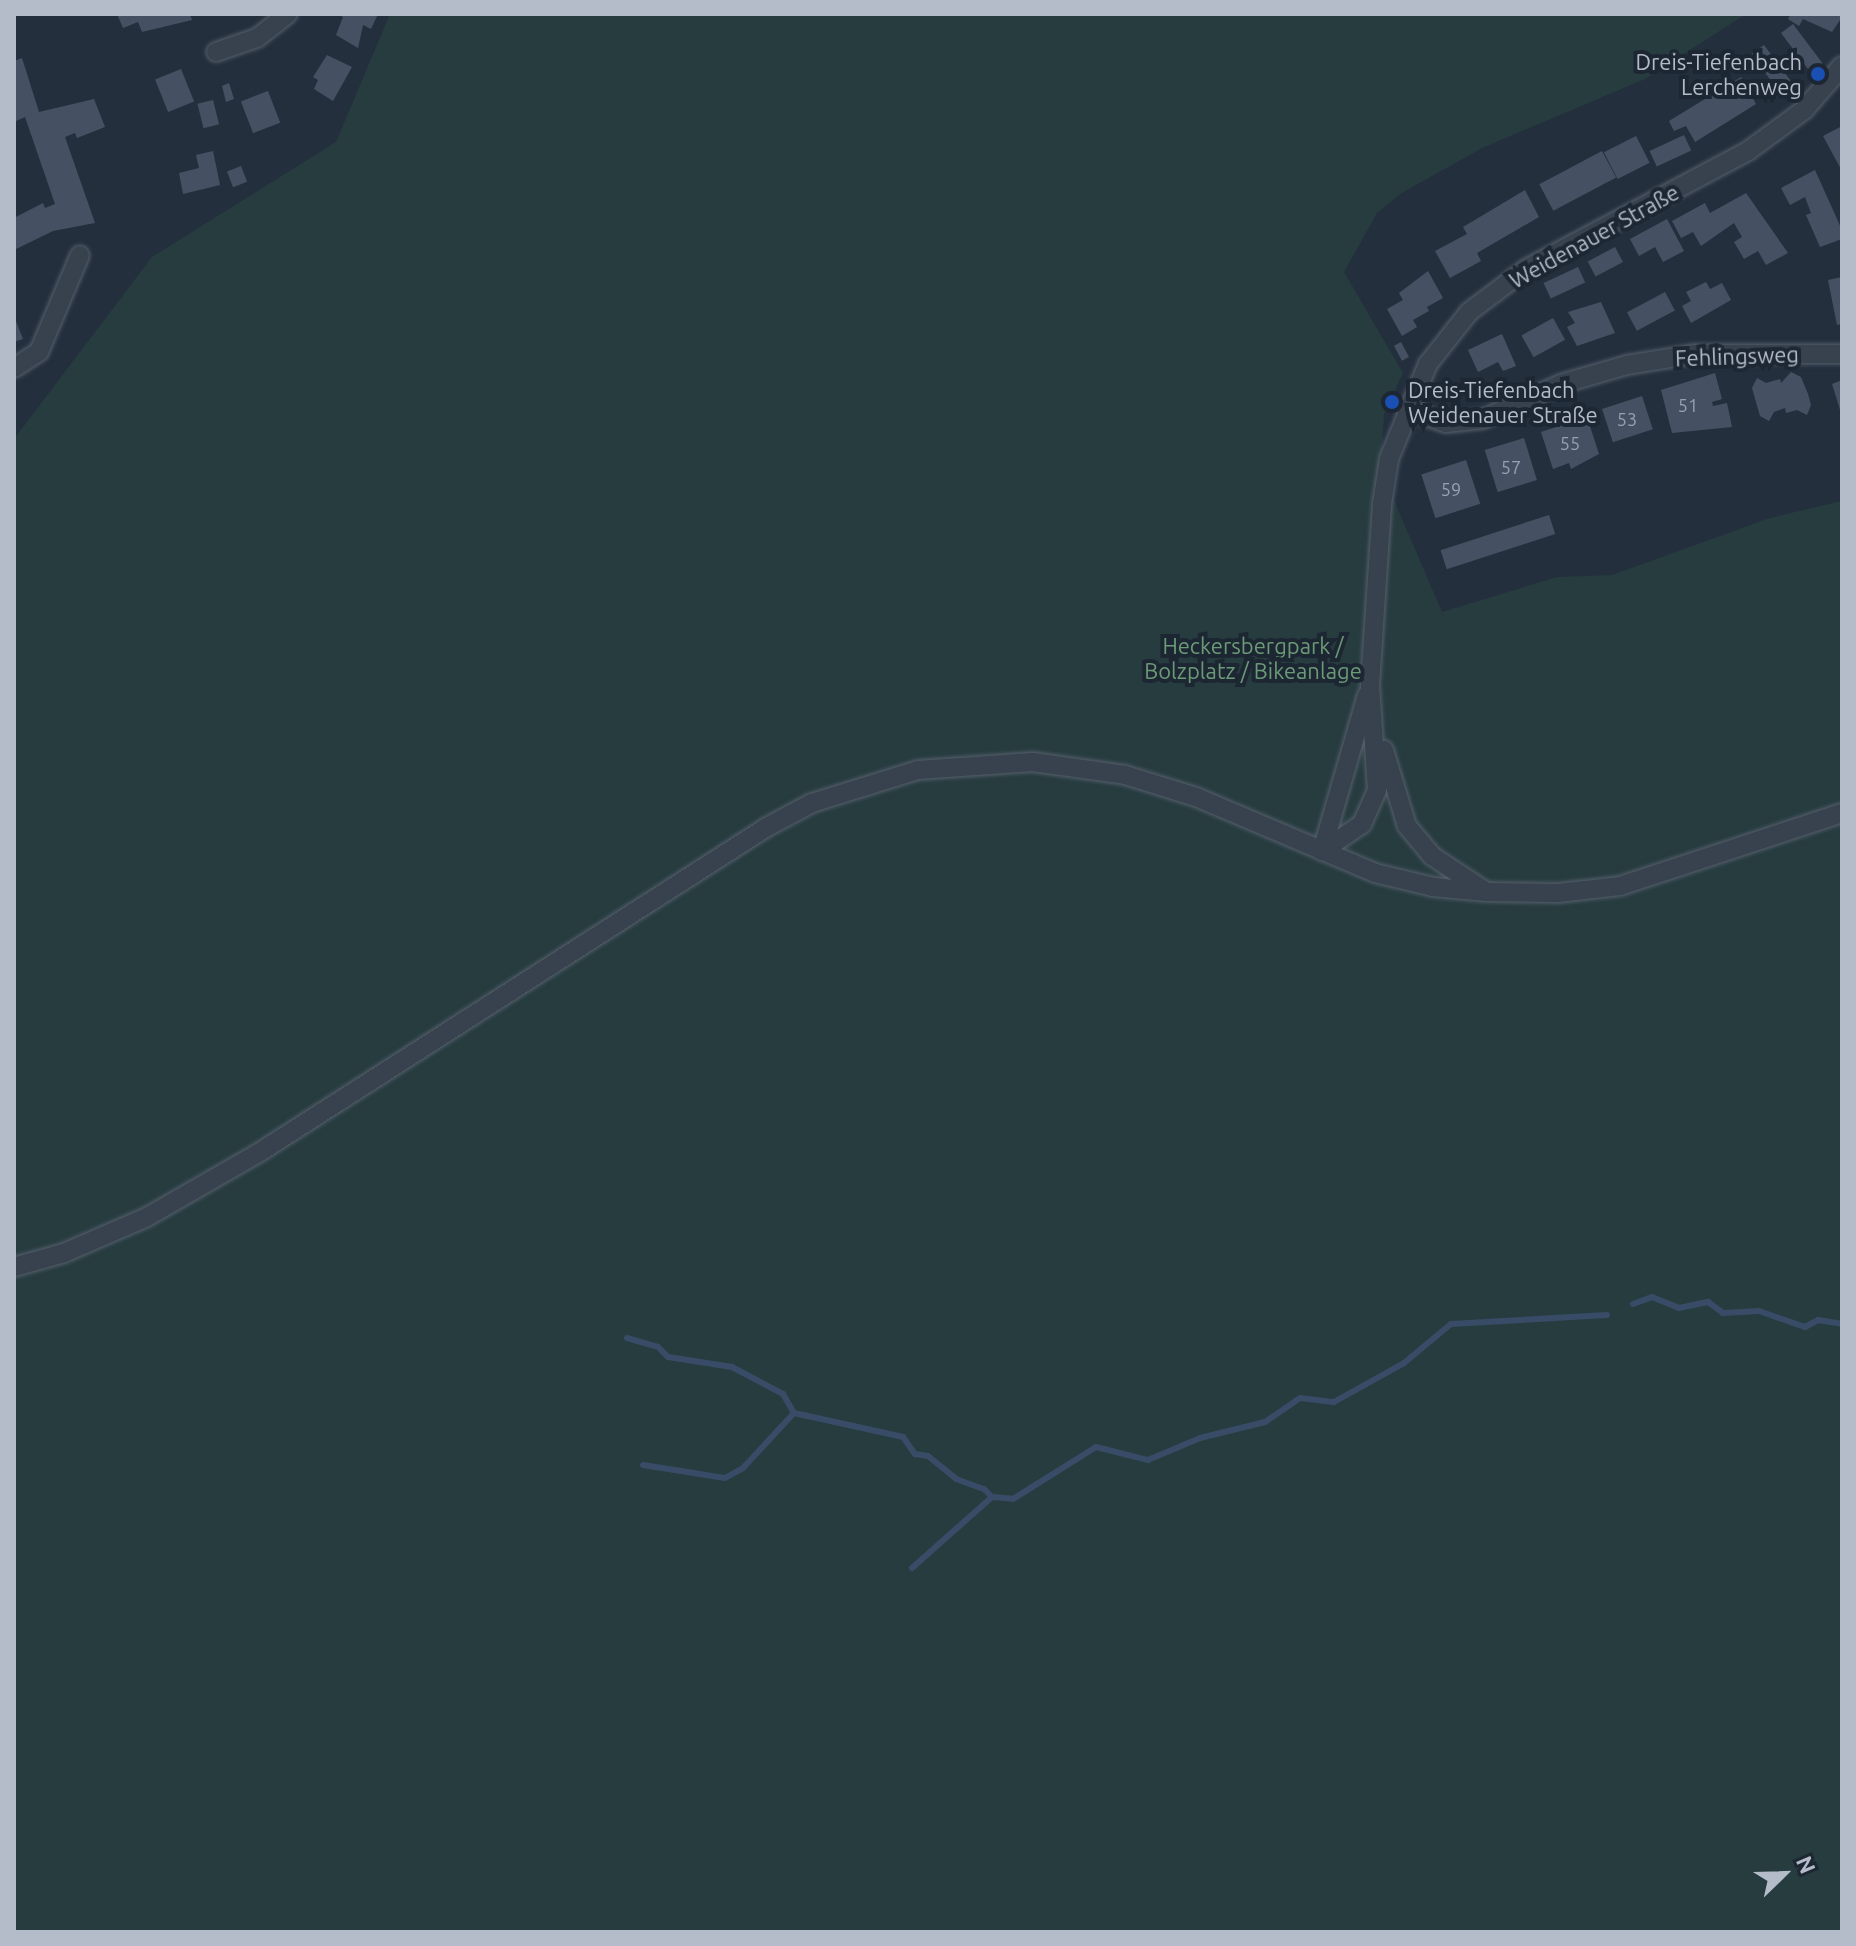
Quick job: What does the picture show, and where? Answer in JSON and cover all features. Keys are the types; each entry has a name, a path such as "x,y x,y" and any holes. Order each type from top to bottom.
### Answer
{"street":[{"path":"216,52 257,38 288,14"},
{"name":"Weidenauer Straße","path":"1322,851 1353,832 1374,802 1377,750 1370,685 1382,504 1406,409 1428,364 1469,312 1526,269 1748,151 1804,110 1842,66"},
{"path":"14,368 39,352 80,255"},
{"name":"Fehlingsweg","path":"1406,409 1446,423 1483,419 1561,384 1627,365 1694,354 1842,354"},
{"name":"Weidenauer Straße","path":"1322,851 1370,685"},
{"path":"1373,710 1407,826 1432,856 1487,892"},
{"path":"14,1267 64,1253 147,1217 260,1152 722,853 812,803 865,784 953,766 1033,762 1090,768 1155,782 1401,881 1487,892 1558,893 1620,886 1842,813"}],"green space":[{"name":"Heckersbergpark / Bolzplatz / Bikeanlage","path":"390,14 1746,14 1645,79 1482,148 1400,194 1377,213 1344,272 1403,373 1384,414 1381,470 1442,612 1557,577 1612,575 1770,518 1842,501 1842,1932 14,1932 14,439 152,257 336,142"}],"building":[{"path":"117,14 190,14 192,20 142,32 138,22 123,28"},
{"path":"337,14 378,14 371,29 363,25 358,48 336,35 343,17"},
{"path":"1791,14 1842,14 1842,17 1832,32 1803,19 1799,26 1788,19"},
{"path":"1793,24 1822,63 1811,72 1781,33"},
{"path":"1764,45 1793,84 1774,99 1765,87 1772,82 1751,54"},
{"path":"327,55 352,67 333,101 314,89 318,80 313,77"},
{"path":"22,58 39,112 94,99 105,127 77,138 75,133 65,137 95,223 53,231 14,250 14,218 43,203 45,208 55,204 25,117 14,122 14,61"},
{"path":"181,69 194,101 168,112 155,79"},
{"path":"1741,77 1756,104 1695,142 1686,126 1674,131 1669,121"},
{"path":"229,83 234,99 226,102 222,86"},
{"path":"268,91 280,123 253,133 241,101"},
{"path":"213,100 219,124 204,128 197,104"},
{"path":"1842,126 1842,171 1823,136"},
{"path":"1684,135 1691,150 1657,166 1650,151"},
{"path":"1636,136 1650,163 1618,179 1604,152"},
{"path":"213,151 220,185 183,194 179,173 199,168 196,155"},
{"path":"1602,151 1616,177 1553,211 1539,184"},
{"path":"241,166 247,182 233,187 227,171"},
{"path":"1815,170 1842,230 1842,239 1820,247 1806,215 1811,213 1805,197 1790,205 1781,188"},
{"path":"1525,190 1539,217 1477,253 1481,261 1450,278 1435,251 1467,234 1463,227"},
{"path":"1746,193 1788,253 1766,265 1758,251 1744,259 1734,242 1742,237 1734,223 1701,246 1693,232 1681,238 1672,221 1705,203 1710,213"},
{"path":"1667,219 1684,251 1663,262 1655,247 1639,256 1630,239"},
{"path":"1615,247 1623,262 1596,277 1588,262"},
{"path":"1578,267 1585,282 1551,298 1544,283"},
{"path":"1428,271 1443,298 1427,307 1429,311 1413,320 1417,327 1402,336 1387,309 1403,300 1399,293"},
{"path":"1842,277 1842,324 1837,325 1828,280"},
{"path":"1706,282 1710,289 1722,283 1731,300 1691,323 1682,306 1691,301 1686,292"},
{"path":"1665,292 1675,311 1637,331 1627,312"},
{"path":"1601,302 1615,333 1577,346 1567,327 1575,323 1568,312"},
{"path":"14,316 23,339 14,342"},
{"path":"1553,318 1565,340 1534,357 1522,335"},
{"path":"1502,334 1516,366 1503,371 1498,362 1478,372 1468,350"},
{"path":"1401,342 1409,357 1402,361 1394,346"},
{"path":"1791,372 1801,377 1808,394 1811,405 1807,415 1797,410 1786,413 1785,408 1774,412 1769,421 1760,416 1752,388 1757,378 1766,383 1780,379 1781,383"},
{"path":"1715,373 1722,399 1712,402 1713,406 1727,403 1732,427 1672,433 1661,390"},
{"path":"1842,380 1842,413 1841,413 1832,384"},
{"path":"1642,396 1653,429 1613,442 1602,409"},
{"path":"1587,417 1599,454 1571,469 1569,463 1553,469 1541,432"},
{"path":"1524,438 1537,480 1498,492 1485,450"},
{"path":"1466,460 1480,504 1436,518 1421,475"},
{"path":"1549,515 1555,534 1447,569 1441,550"}],"waterway":[{"path":"1633,1304 1652,1297 1679,1308 1708,1302 1723,1313 1759,1311 1805,1327 1818,1320 1842,1324"},
{"path":"912,1568 992,1497 1013,1499 1096,1447 1148,1460 1200,1438 1265,1422 1300,1398 1334,1402 1404,1363 1451,1324 1607,1315"},
{"path":"627,1338 658,1347 668,1357 732,1367 783,1394 794,1413 903,1437 915,1454 928,1456 956,1479 984,1489 992,1497"},
{"path":"643,1465 725,1478 743,1468 794,1413"}],"place":[{"name":"Dreis-Tiefenbach Lerchenweg","path":"1818,74"},
{"name":"Dreis-Tiefenbach Weidenauer Straße","path":"1392,402"}]}
